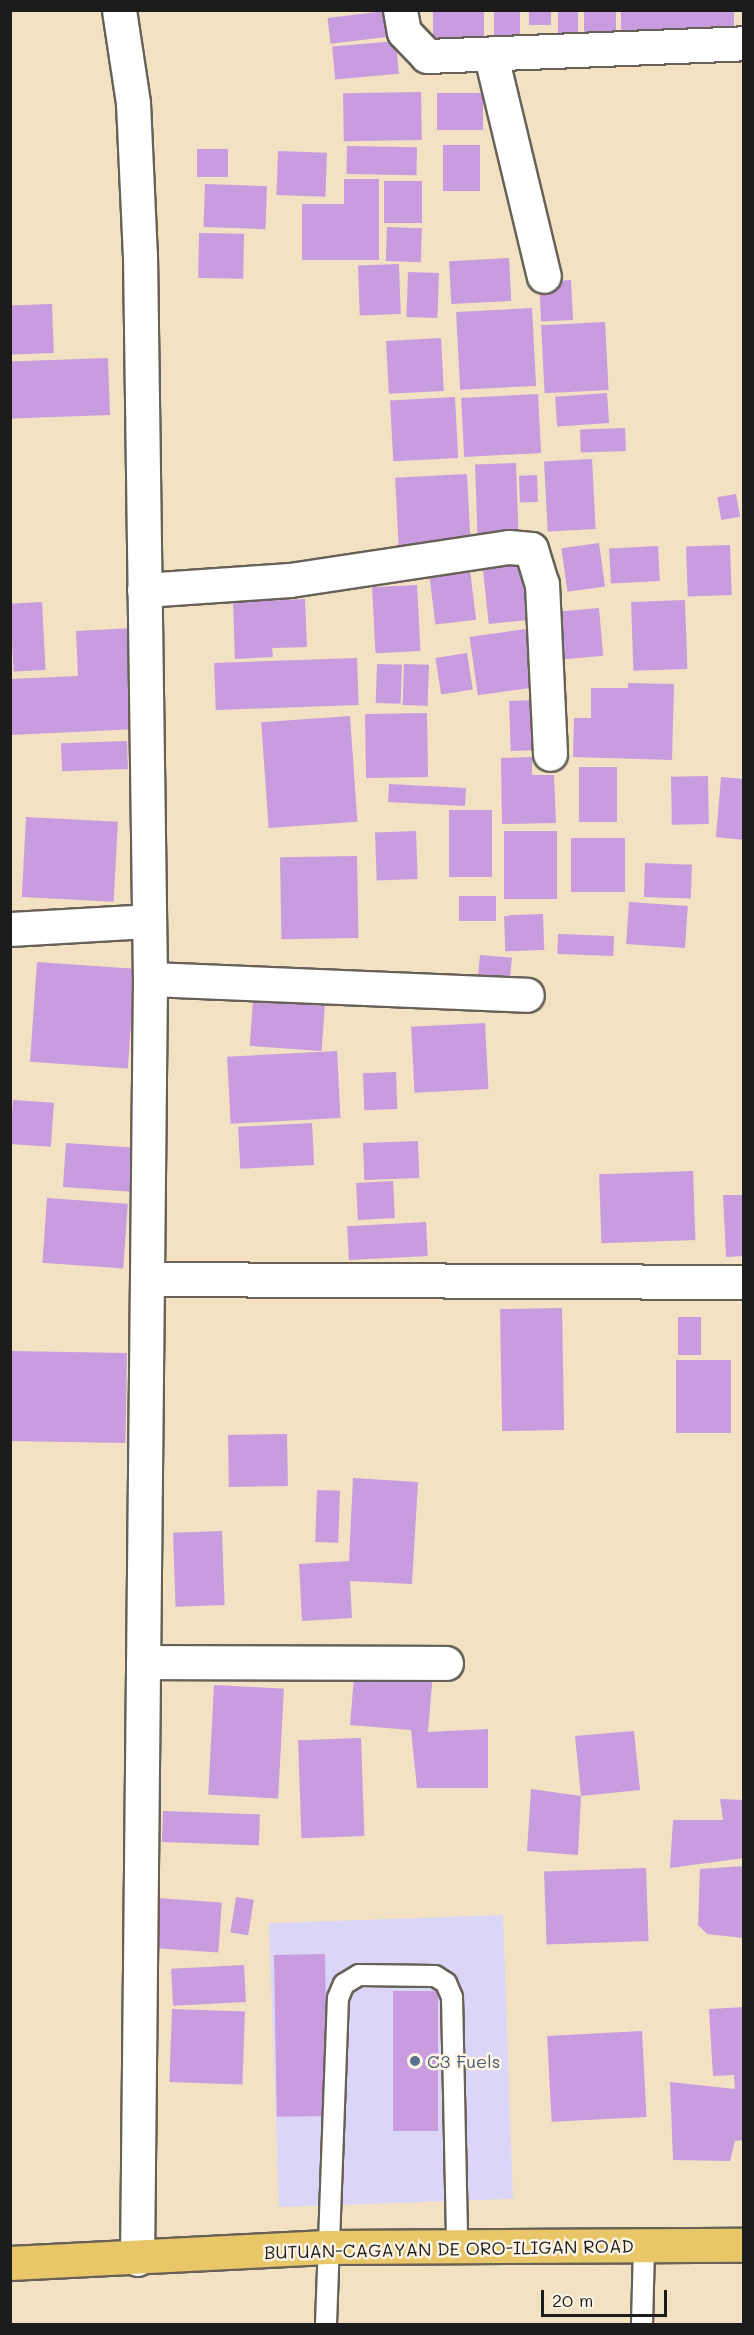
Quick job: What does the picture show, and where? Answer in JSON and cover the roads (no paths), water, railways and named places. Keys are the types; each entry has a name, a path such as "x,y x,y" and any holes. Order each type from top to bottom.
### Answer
{"highway":[{"name":"BUTUAN-CAGAYAN DE ORO-ILIGAN ROAD","path":"10,2263 137,2259 327,2247 744,2245"}],"street":[{"path":"118,10 133,103 139,243 150,979 137,2259"},
{"path":"400,10 404,32 427,56 491,56 744,43"},
{"path":"491,56 544,276"},
{"path":"144,590 290,580 509,547 531,549 543,584 550,754"},
{"path":"10,929 148,921"},
{"path":"150,979 527,995"},
{"path":"147,1279 744,1282"},
{"path":"144,1662 446,1663"}],"lane":[{"path":"326,2325 327,2247 338,1998 344,1984 358,1975 435,1976 446,1983 452,1997 457,2246"},
{"path":"642,2325 644,2247"}],"place":[{"name":"C3 Fuels","path":"415,2061"}]}
